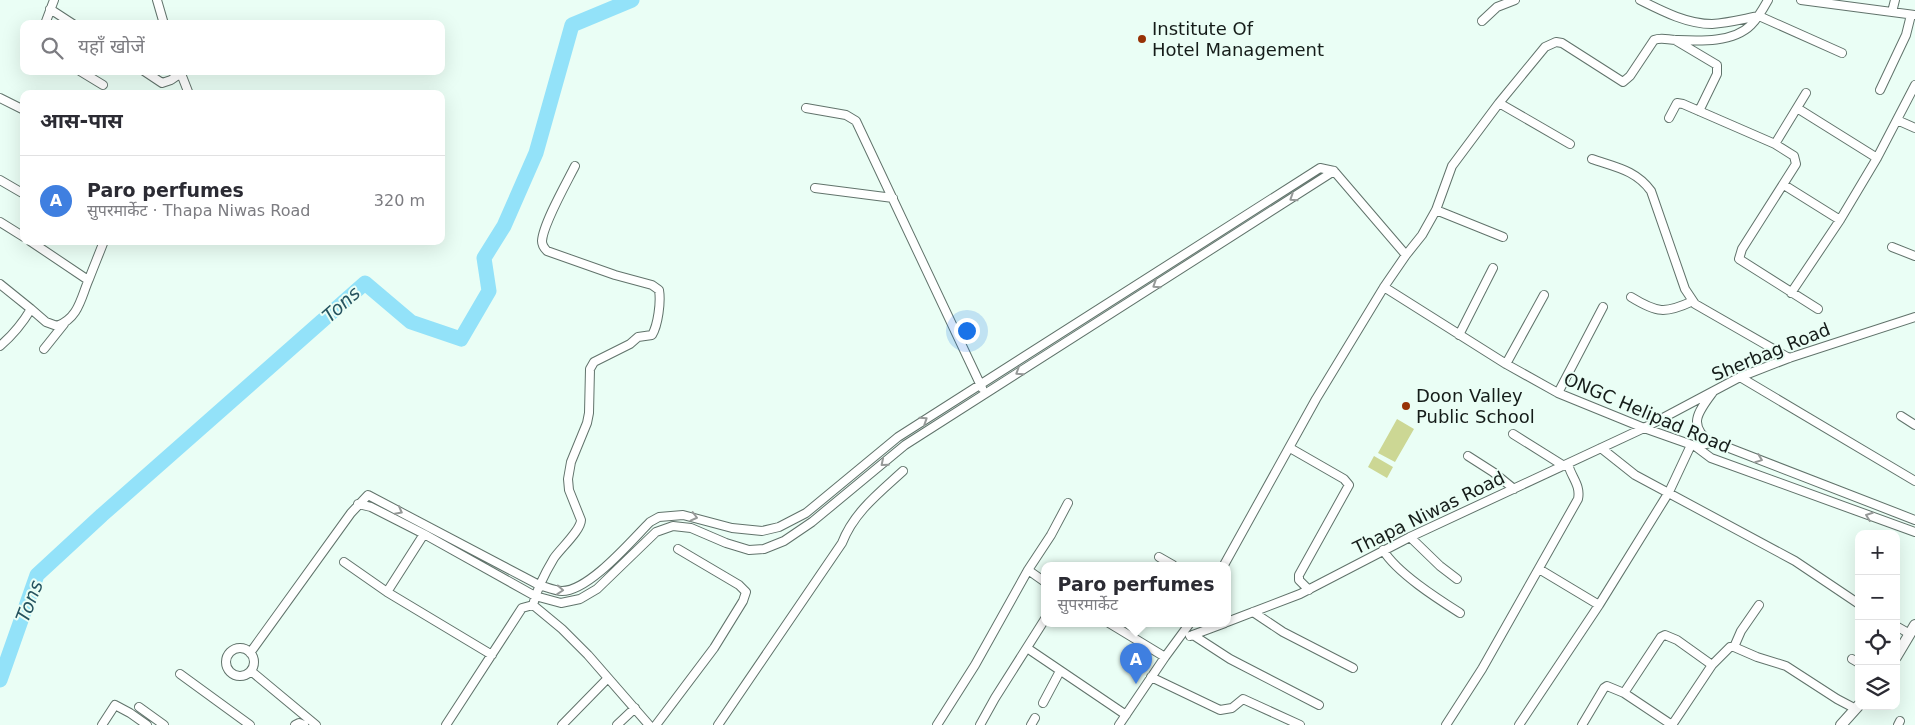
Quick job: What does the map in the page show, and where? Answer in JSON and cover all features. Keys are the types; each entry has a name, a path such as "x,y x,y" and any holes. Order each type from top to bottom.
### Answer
{"street":[{"path":"46,20 54,0"},
{"path":"157,0 163,20"},
{"path":"1482,21 1497,7 1515,0"},
{"path":"1640,0 1689,20 1710,24 1759,16 1842,53"},
{"path":"1226,562 1316,400 1384,287 1422,236 1436,210 1452,166 1498,103 1545,47 1550,44 1562,43 1623,82 1630,76 1654,40 1662,38 1675,40 1718,39 1732,36 1750,26 1759,16 1768,0"},
{"path":"1801,0 1913,15 1906,35 1880,90"},
{"path":"1892,12 1895,0"},
{"path":"50,9 67,20"},
{"path":"1675,40 1717,65 1717,74 1699,111"},
{"path":"87,75 103,85"},
{"path":"150,75 162,83 171,80 177,75"},
{"path":"182,75 188,90"},
{"path":"1791,293 1840,220 1878,158 1915,85"},
{"path":"1775,144 1806,93"},
{"path":"0,98 20,108"},
{"path":"1498,103 1570,144"},
{"path":"1669,118 1676,104 1679,103 1728,122 1775,144 1796,159 1796,164 1742,249 1739,259 1818,310"},
{"path":"806,108 846,115 856,122 985,394"},
{"path":"1797,108 1878,158"},
{"path":"1897,120 1915,128"},
{"path":"1592,159 1634,173 1644,181 1650,191 1685,290 1695,304 1789,358"},
{"path":"446,725 522,608 534,600 539,586 555,557 581,525 568,479 571,462 587,423 590,369 594,362 630,344 638,337 652,335 655,330 660,296 659,290 652,284 615,276 547,251 544,248 542,240 575,166"},
{"path":"250,653 302,579 365,496 370,495 539,586 561,592 576,589 590,580 650,522 659,517 683,515 750,531 762,531 779,527 806,513 898,436 1320,168 1334,171 1406,255"},
{"path":"534,600 561,603 580,599 597,589 656,532 673,526 691,528 748,550 764,549 784,541 812,522 904,445 1334,171"},
{"path":"0,180 20,192"},
{"path":"1784,185 1840,220"},
{"path":"815,188 893,198"},
{"path":"1436,210 1503,237"},
{"path":"0,222 20,234"},
{"path":"1230,225 1236,234"},
{"path":"36,245 88,280"},
{"path":"44,349 79,307 102,245"},
{"path":"1892,247 1915,256"},
{"path":"1459,335 1493,268"},
{"path":"0,284 46,322 57,326 64,324"},
{"name":"ONGC Helipad Road","path":"1384,287 1506,364 1558,393 1693,446 1711,458 1915,532"},
{"path":"1506,364 1544,295"},
{"path":"1631,297 1650,308 1659,310 1672,309 1693,301"},
{"path":"1558,393 1603,307"},
{"path":"0,346 24,322 31,309"},
{"name":"Sherbag Road","path":"1644,428 1740,377 1789,358 1915,317"},
{"path":"1060,333 1067,342"},
{"path":"1740,377 1915,480"},
{"path":"1711,443 1699,433 1696,425 1699,414 1714,390"},
{"path":"1901,416 1915,425"},
{"name":"Thapa Niwas Road","path":"1231,620 1309,590 1383,550 1644,428"},
{"path":"1446,725 1482,669 1579,496 1578,486 1566,465 1513,434"},
{"path":"1519,725 1599,605 1669,492 1693,446 1711,443 1724,446 1915,520"},
{"path":"1290,448 1344,479 1349,485 1299,575 1299,580 1309,590"},
{"path":"1601,448 1635,475 1795,560 1855,601"},
{"path":"1468,456 1493,472 1514,489"},
{"path":"718,725 842,543 848,527 860,511 903,471"},
{"path":"940,724 1068,503"},
{"path":"358,504 371,508 424,534 534,600 562,628 649,725"},
{"path":"387,592 424,534"},
{"path":"1410,537 1456,579"},
{"path":"656,725 714,648 743,601 746,592 739,584 678,549"},
{"path":"1383,550 1387,557 1400,569 1460,613"},
{"path":"1159,557 1168,562"},
{"path":"344,562 387,592 492,655"},
{"path":"1539,569 1599,605"},
{"path":"1028,570 1041,579"},
{"path":"1734,647 1741,631 1759,606"},
{"path":"1253,612 1283,632 1353,668"},
{"path":"980,725 1041,625"},
{"path":"1116,627 1165,657"},
{"path":"1119,725 1187,627"},
{"name":"Thapa Niwas Road","path":"1180,637 1193,635 1213,627"},
{"path":"1900,627 1913,630 1900,651"},
{"path":"1193,635 1230,659 1319,704"},
{"path":"1624,694 1661,637 1665,635 1677,640 1712,665"},
{"path":"1582,725 1607,686 1624,694 1672,725 1712,665 1726,649 1734,647 1786,666 1837,699 1855,706"},
{"path":"1027,648 1126,715"},
{"path":"243,649 250,653 254,660 251,671 247,674 236,676 228,670 226,659 232,651 243,649"},
{"path":"251,671 316,725"},
{"path":"1043,703 1060,671"},
{"path":"180,674 250,725"},
{"path":"1151,677 1220,710 1232,708 1243,699 1300,725"},
{"path":"562,725 608,678"},
{"path":"102,725 115,705 147,725"},
{"path":"140,707 164,725"},
{"path":"617,725 635,708"},
{"path":"1841,725 1855,709"},
{"path":"294,725 299,723 304,725"}],"green space":[{"path":"1397,419 1414,429 1395,462 1378,453"},
{"path":"1374,456 1393,467 1387,478 1368,467"}],"waterway":[{"name":"Tons","path":"0,680 37,575 102,515 365,283 411,322 461,339 489,291 484,258 504,226 536,153 572,25 632,0"}],"place":[{"name":"Institute Of Hotel Management","path":"1142,39"},
{"name":"Doon Valley Public School","path":"1406,406"},
{"name":"Paro perfumes","path":"1136,684"}]}
